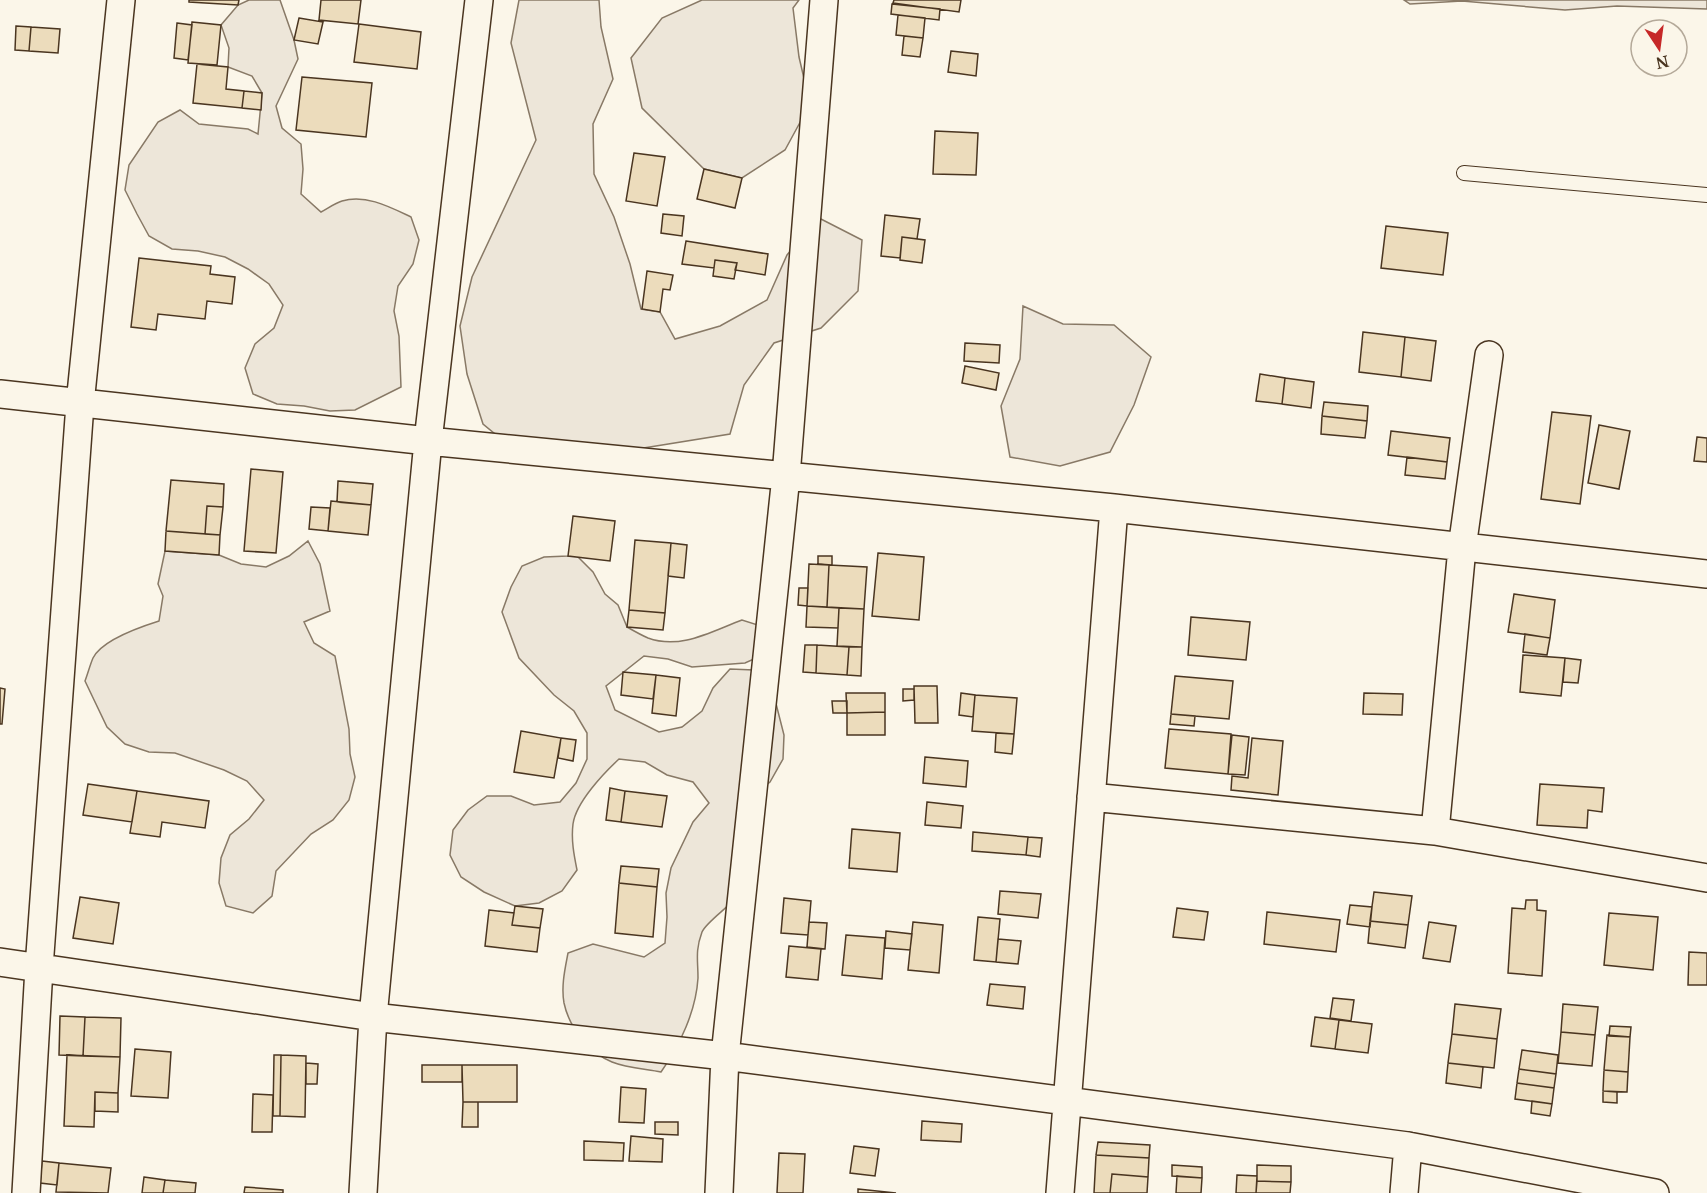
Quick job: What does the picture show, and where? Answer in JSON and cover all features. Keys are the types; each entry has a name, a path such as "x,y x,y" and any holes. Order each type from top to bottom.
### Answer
{"street":[{"path":"26,1193 39,968 80,404 121,0"},
{"path":"363,1193 373,1017 428,441 478,0"},
{"path":"719,1193 725,1056 786,476 824,0"},
{"path":"1435,831 1462,548 1489,355"},
{"path":"0,394 428,441 1114,508 1707,574"},
{"path":"1060,1193 1114,508"},
{"path":"1091,797 1435,831 1707,878"},
{"path":"0,962 373,1017 725,1056 1408,1146 1655,1193"},
{"path":"1404,1193 1408,1146"}],"lane":[{"path":"1464,173 1707,195"}],"shaded area":[{"path":"249,0 280,0 294,40 298,59 276,106 282,128 301,144 303,169 301,194 321,212 339,202 351,199 369,200 386,206 411,217 419,240 413,264 398,286 394,311 399,336 401,387 355,410 330,411 277,404 253,394 245,368 255,344 274,328 283,305 269,284 248,269 225,257 198,251 172,249 149,236 125,190 129,165 158,122 180,110 199,124 248,129 258,134 262,93 252,76 228,67 229,48 221,25 238,5"},
{"path":"519,0 599,0 601,27 613,79 593,124 594,174 614,217 630,264 641,309 660,312 675,339 720,326 767,300 787,255 819,218 862,240 858,291 821,328 774,343 744,385 730,434 625,451 523,457 483,424 467,374 460,326 472,277 536,140 511,43"},
{"path":"702,0 799,0 793,8 799,57 810,104 785,150 742,178 704,169 642,108 631,58 662,18"},
{"path":"1404,0 1707,0 1707,9 1617,6 1565,10 1462,1 1410,4"},
{"path":"1023,306 1063,324 1114,325 1151,357 1134,405 1110,452 1060,466 1010,457 1001,406 1020,359"},
{"path":"308,541 320,564 330,611 304,622 314,643 335,656 349,729 350,754 355,777 349,800 333,820 311,834 276,871 272,896 253,913 226,906 219,883 221,858 230,835 249,819 264,800 247,781 224,770 175,753 149,752 125,744 107,727 85,681 93,658 104,645 122,635 159,621 163,596 158,584 165,551 219,555 241,564 266,567 289,556"},
{"path":"575,554 593,572 605,594 618,605 627,627 648,638 672,642 696,638 742,620 767,628 765,654 745,663 692,667 668,659 644,656 606,686 615,710 659,732 682,727 702,711 713,688 730,669 754,670 772,688 784,735 783,759 770,782 751,797 740,893 708,923 702,932 698,950 698,978 694,1003 681,1039 661,1072 612,1062 588,1046 570,1021 563,997 564,978 568,953 593,944 644,957 665,943 666,893 671,868 693,822 709,803 693,782 667,775 645,762 619,759 592,788 575,815 572,836 577,870 562,891 539,903 515,906 484,892 461,877 450,855 453,830 468,810 487,796 511,796 534,805 560,802 576,783 587,759 587,733 574,711 554,695 519,658 502,612 522,566 544,557"}],"building":[{"path":"189,0 239,0 238,5 189,2"},
{"path":"321,0 361,0 358,24 319,20"},
{"path":"894,0 961,0 959,12 893,3"},
{"path":"892,4 940,9 939,20 891,14"},
{"path":"898,15 925,18 923,38 896,35"},
{"path":"299,18 323,22 318,44 294,40"},
{"path":"192,22 221,25 217,65 188,63"},
{"path":"177,23 192,25 188,60 174,58"},
{"path":"359,24 421,32 417,69 354,62"},
{"path":"16,26 31,27 29,51 15,50"},
{"path":"31,27 60,29 58,53 29,51"},
{"path":"904,36 923,38 920,57 902,55"},
{"path":"951,51 978,54 976,76 948,72"},
{"path":"197,64 228,67 226,89 244,91 242,108 193,103"},
{"path":"302,77 372,83 366,137 296,130"},
{"path":"244,91 262,93 261,110 242,108"},
{"path":"935,131 978,133 976,175 933,174"},
{"path":"634,153 665,157 657,206 626,201"},
{"path":"704,169 742,178 735,208 697,199"},
{"path":"663,214 684,216 682,236 661,233"},
{"path":"885,215 920,219 917,239 902,237 900,258 881,256"},
{"path":"1386,226 1448,233 1443,275 1381,268"},
{"path":"902,237 925,240 922,263 900,260"},
{"path":"686,241 768,254 765,275 735,270 737,263 715,260 714,268 682,264"},
{"path":"139,258 211,266 210,274 235,277 232,304 207,301 205,319 158,314 156,330 131,327"},
{"path":"715,260 737,263 734,279 713,276"},
{"path":"647,271 673,275 670,290 663,289 660,312 642,309"},
{"path":"1363,332 1405,337 1401,377 1359,372"},
{"path":"1405,337 1436,341 1431,381 1401,377"},
{"path":"965,343 1000,345 999,363 964,361"},
{"path":"965,366 999,373 996,390 962,383"},
{"path":"1260,374 1285,378 1282,404 1256,401"},
{"path":"1285,378 1314,382 1311,408 1282,404"},
{"path":"1324,402 1368,406 1367,421 1322,416"},
{"path":"1552,412 1591,416 1580,504 1541,499"},
{"path":"1322,416 1367,421 1365,438 1321,434"},
{"path":"1599,425 1630,431 1619,489 1588,483"},
{"path":"1391,431 1450,438 1447,462 1388,455"},
{"path":"1697,437 1707,438 1707,462 1694,461"},
{"path":"1407,457 1447,462 1445,479 1405,475"},
{"path":"251,469 283,472 276,553 244,551"},
{"path":"171,480 224,484 223,507 207,506 205,534 166,531"},
{"path":"338,481 373,484 371,505 337,502"},
{"path":"331,501 371,505 368,535 328,531"},
{"path":"207,506 223,507 220,535 205,534"},
{"path":"311,507 330,508 328,531 309,529"},
{"path":"573,516 615,521 610,561 568,556"},
{"path":"166,531 220,535 219,555 165,551"},
{"path":"635,540 671,543 665,613 629,610"},
{"path":"671,543 687,545 684,578 668,576"},
{"path":"878,553 924,557 919,620 872,616"},
{"path":"818,556 832,556 832,565 818,564"},
{"path":"809,564 829,565 827,607 807,606"},
{"path":"829,565 867,567 864,609 827,607"},
{"path":"799,588 808,588 807,606 798,605"},
{"path":"1514,594 1555,600 1550,638 1508,632"},
{"path":"807,606 839,608 838,628 806,627"},
{"path":"839,608 864,609 862,647 837,646"},
{"path":"629,610 665,613 663,630 627,627"},
{"path":"1191,617 1250,622 1246,660 1188,655"},
{"path":"1525,634 1550,638 1547,655 1523,652"},
{"path":"805,645 817,645 816,673 803,672"},
{"path":"817,645 849,647 847,675 816,673"},
{"path":"849,647 862,647 861,676 847,675"},
{"path":"1523,655 1565,658 1561,696 1520,692"},
{"path":"1565,658 1581,660 1578,683 1563,682"},
{"path":"623,672 656,675 653,699 621,695"},
{"path":"656,675 680,678 676,716 652,713"},
{"path":"1175,676 1233,681 1229,719 1171,714"},
{"path":"914,686 937,686 938,723 915,723"},
{"path":"0,688 5,689 2,724 0,724"},
{"path":"903,689 914,689 914,700 903,701"},
{"path":"846,693 885,693 885,712 847,713"},
{"path":"961,693 975,695 973,717 959,715"},
{"path":"1364,693 1403,694 1402,715 1363,714"},
{"path":"975,695 1017,698 1014,734 972,731"},
{"path":"832,701 847,701 847,713 833,713"},
{"path":"885,712 885,735 847,735 847,713"},
{"path":"1171,714 1195,716 1194,726 1170,724"},
{"path":"1169,729 1231,734 1228,774 1165,768"},
{"path":"521,731 561,738 554,778 514,772"},
{"path":"996,733 1014,734 1012,754 995,752"},
{"path":"1232,735 1249,737 1245,775 1228,774"},
{"path":"561,738 576,740 573,761 558,758"},
{"path":"1252,738 1283,741 1278,795 1231,790 1232,776 1248,778"},
{"path":"925,757 968,761 966,787 923,783"},
{"path":"88,784 137,791 132,822 83,815"},
{"path":"1540,784 1604,788 1602,812 1588,810 1587,828 1537,825"},
{"path":"610,788 625,791 621,822 606,820"},
{"path":"137,791 209,801 205,828 162,822 160,837 130,833"},
{"path":"625,791 667,796 662,827 621,822"},
{"path":"927,802 963,806 961,828 925,825"},
{"path":"852,829 900,833 897,872 849,868"},
{"path":"973,832 1028,837 1026,855 972,851"},
{"path":"1028,837 1042,838 1040,857 1026,855"},
{"path":"621,866 659,869 657,887 619,883"},
{"path":"619,883 657,887 653,937 615,933"},
{"path":"1000,891 1041,894 1038,918 998,914"},
{"path":"1374,892 1412,896 1408,925 1370,921"},
{"path":"80,897 119,903 113,944 73,938"},
{"path":"784,898 811,901 808,935 781,933"},
{"path":"1526,900 1537,900 1537,910 1546,911 1542,976 1508,973 1512,908 1525,909"},
{"path":"1350,905 1372,907 1370,927 1347,924"},
{"path":"515,906 543,909 540,928 512,925"},
{"path":"1177,908 1208,912 1204,940 1173,937"},
{"path":"489,910 514,913 512,925 540,928 537,952 485,946"},
{"path":"1267,912 1340,920 1336,952 1264,944"},
{"path":"1609,913 1658,917 1653,970 1604,965"},
{"path":"978,917 1000,919 996,962 974,960"},
{"path":"1370,921 1408,925 1405,948 1368,943"},
{"path":"809,922 827,923 825,949 807,947"},
{"path":"913,922 943,925 939,973 908,970"},
{"path":"1429,922 1456,926 1450,962 1423,958"},
{"path":"886,931 912,934 910,950 885,948"},
{"path":"846,935 885,938 882,979 842,975"},
{"path":"998,939 1021,941 1018,964 996,962"},
{"path":"789,946 821,949 818,980 786,977"},
{"path":"1689,952 1707,953 1707,985 1688,985"},
{"path":"990,984 1025,987 1023,1009 987,1005"},
{"path":"1333,998 1354,1000 1351,1021 1330,1018"},
{"path":"1455,1004 1501,1009 1497,1039 1452,1034"},
{"path":"1563,1004 1598,1007 1595,1035 1561,1032"},
{"path":"60,1016 85,1017 83,1056 59,1055"},
{"path":"85,1017 121,1018 120,1057 83,1056"},
{"path":"1315,1017 1339,1020 1335,1049 1311,1046"},
{"path":"1339,1020 1372,1024 1368,1053 1335,1049"},
{"path":"1610,1026 1631,1027 1630,1037 1609,1036"},
{"path":"1561,1032 1595,1035 1592,1066 1558,1063"},
{"path":"1452,1034 1497,1039 1494,1068 1448,1063"},
{"path":"1607,1035 1630,1037 1628,1072 1604,1070"},
{"path":"135,1049 171,1052 168,1098 131,1096"},
{"path":"1522,1050 1558,1055 1556,1074 1519,1069"},
{"path":"67,1055 120,1057 118,1093 95,1092 94,1127 64,1126"},
{"path":"274,1055 281,1055 280,1116 273,1116"},
{"path":"281,1055 306,1056 305,1117 280,1116"},
{"path":"306,1063 318,1064 317,1084 306,1084"},
{"path":"1448,1063 1483,1067 1481,1088 1446,1083"},
{"path":"422,1065 462,1065 462,1082 422,1082"},
{"path":"462,1065 517,1065 517,1102 463,1102"},
{"path":"1519,1069 1556,1074 1554,1088 1517,1083"},
{"path":"1604,1070 1628,1072 1627,1092 1603,1091"},
{"path":"1517,1083 1554,1088 1552,1104 1515,1099"},
{"path":"621,1087 646,1089 644,1123 619,1122"},
{"path":"1603,1091 1617,1092 1617,1103 1603,1102"},
{"path":"95,1092 118,1093 118,1112 95,1111"},
{"path":"253,1094 273,1095 272,1132 252,1132"},
{"path":"1532,1101 1552,1104 1550,1116 1531,1113"},
{"path":"463,1102 478,1102 478,1127 462,1127"},
{"path":"922,1121 962,1124 961,1142 921,1140"},
{"path":"655,1122 678,1122 678,1135 655,1134"},
{"path":"631,1136 663,1139 662,1162 629,1161"},
{"path":"584,1141 624,1143 623,1161 584,1160"},
{"path":"1098,1142 1150,1145 1149,1158 1096,1155"},
{"path":"854,1146 879,1149 875,1176 850,1173"},
{"path":"779,1153 805,1154 803,1193 777,1193"},
{"path":"1096,1155 1149,1158 1148,1177 1112,1174 1110,1193 1094,1193"},
{"path":"42,1161 59,1163 57,1185 40,1183"},
{"path":"59,1163 111,1168 108,1193 56,1192"},
{"path":"1172,1165 1202,1167 1202,1178 1172,1176"},
{"path":"1257,1165 1291,1166 1291,1182 1257,1181"},
{"path":"1112,1174 1148,1177 1147,1193 1110,1193"},
{"path":"1237,1175 1257,1176 1256,1193 1236,1193"},
{"path":"1177,1176 1202,1178 1201,1193 1176,1193"},
{"path":"144,1177 165,1180 163,1193 142,1193"},
{"path":"165,1180 196,1183 195,1193 163,1193"},
{"path":"1257,1181 1291,1182 1290,1193 1256,1193"},
{"path":"245,1187 283,1190 283,1193 244,1193"},
{"path":"858,1189 896,1193 858,1193"}]}
